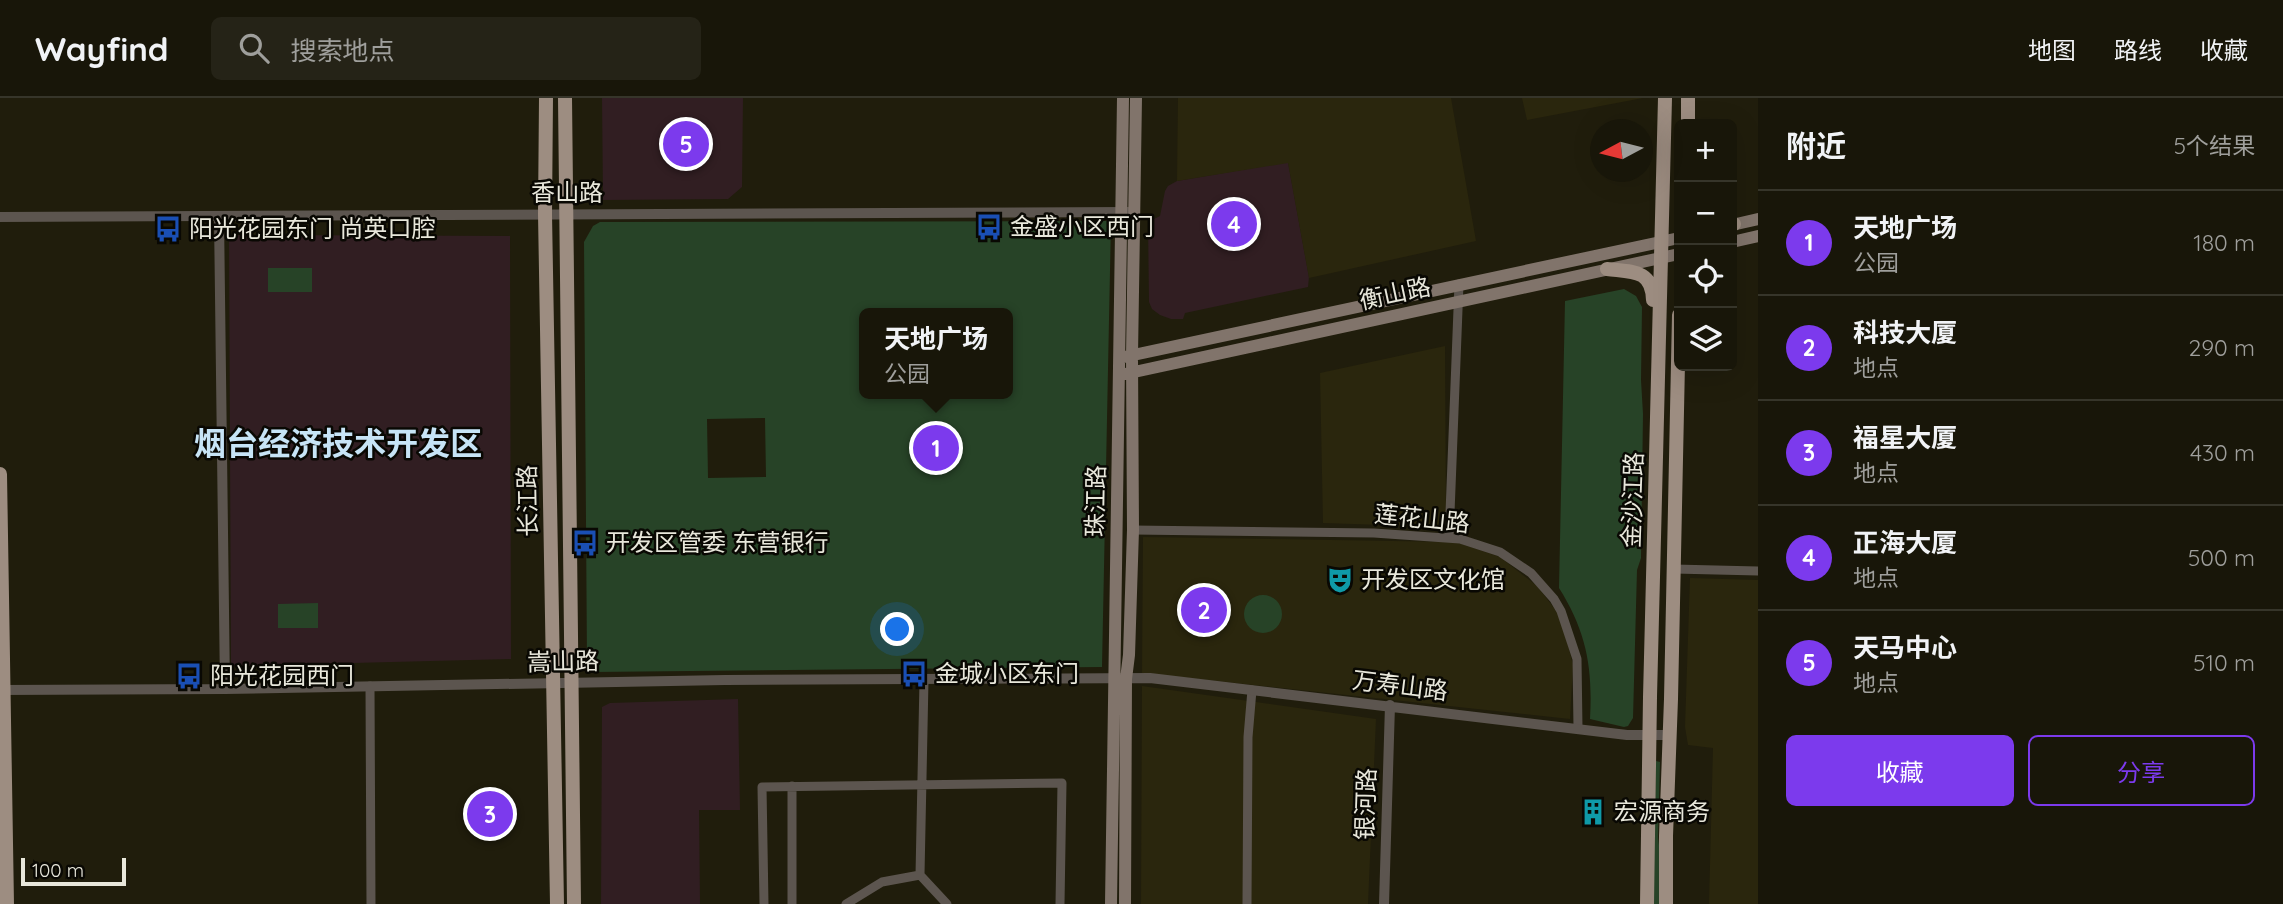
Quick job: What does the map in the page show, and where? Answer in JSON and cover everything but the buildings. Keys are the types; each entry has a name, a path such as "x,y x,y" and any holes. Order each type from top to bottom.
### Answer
{"main road":[{"name":"长江路","path":"546,98 545,214 557,904"},
{"name":"长江路","path":"565,98 574,904"},
{"path":"1123,98 1127,212 1126,357 1133,373 1133,530 1129,655 1120,679 1125,904"},
{"path":"1127,212 1136,98"},
{"name":"金沙江路","path":"1647,904 1665,98"},
{"path":"1688,98 1688,119"},
{"path":"1737,224 1758,219"},
{"path":"1737,241 1758,236"},
{"name":"衡山路","path":"1126,357 1674,239"},
{"name":"衡山路","path":"1119,375 1674,255"},
{"path":"1607,270 1639,273 1648,279 1652,287 1652,379 1658,414"},
{"name":"珠江路","path":"1111,904 1120,679 1119,375 1126,357"},
{"name":"金沙江路","path":"1666,904 1678,371"},
{"path":"0,474 1,689 7,904"}],"street":[{"name":"香山路","path":"0,217 1127,212"},
{"path":"219,217 225,689"},
{"path":"1449,538 1459,284"},
{"name":"莲花山路","path":"1133,530 1374,533 1449,538 1500,552 1531,573 1554,599 1569,631 1577,659 1577,729"},
{"path":"1674,569 1758,571"},
{"name":"万寿山路","path":"1120,679 1150,678 1577,729 1650,736 1669,735"},
{"name":"嵩山路","path":"1,689 1120,679"},
{"path":"924,680 920,875 947,904"},
{"path":"370,686 371,904"},
{"path":"1247,904 1248,737 1252,691"},
{"name":"银河路","path":"1384,904 1390,705"},
{"path":"764,904 762,787 1062,783 1059,904"},
{"path":"792,786 792,904"},
{"path":"846,904 882,882 920,875"}],"shaded area":[{"path":"602,98 743,98 742,187 728,199 603,200"},
{"path":"1178,98 1451,98 1476,241 1309,278 1288,163 1177,181"},
{"path":"1522,98 1643,98 1527,120"},
{"path":"1288,162 1309,277 1308,287 1185,313 1183,319 1171,319 1152,309 1149,302 1148,222 1160,216 1168,186 1177,181"},
{"path":"229,235 510,236 511,659 231,666"},
{"path":"1445,346 1446,521 1442,527 1323,523 1320,373"},
{"path":"1143,537 1456,542 1500,557 1537,586 1561,617 1573,665 1570,719 1142,673"},
{"path":"1690,578 1758,580 1758,904 1709,904 1713,748 1688,745 1685,727"},
{"path":"1142,686 1376,719 1368,904 1141,904"},
{"path":"738,699 740,810 699,810 700,904 601,904 602,707 610,703"}],"green space":[{"path":"1111,221 1102,667 593,672 587,662 584,242 593,226 600,222","holes":["765,418 766,477 708,478 707,419"]},
{"path":"268,268 312,268 312,292 268,292"},
{"path":"1624,289 1636,296 1642,307 1643,414 1641,558 1637,570 1633,718 1628,726 1624,727 1590,719 1586,650 1576,619 1559,588 1565,301"},
{"path":"1263,595 1276,601 1282,614 1276,627 1263,633 1250,627 1244,614 1250,601"},
{"path":"318,603 318,628 278,628 278,604"},
{"path":"1656,761 1660,762 1660,904 1653,904"}],"place":[{"name":"天马中心","path":"686,144"},
{"name":"正海大厦","path":"1234,224"},
{"name":"金盛小区西门","path":"989,227"},
{"name":"阳光花园东门 尚英口腔","path":"168,229"},
{"name":"天地广场","path":"936,448"},
{"name":"开发区管委 东营银行","path":"585,543"},
{"name":"开发区文化馆","path":"1340,580"},
{"name":"科技大厦","path":"1204,610"},
{"name":"金城小区东门","path":"914,674"},
{"name":"阳光花园西门","path":"189,676"},
{"name":"宏源商务","path":"1593,812"},
{"name":"福星大厦","path":"490,814"}],"district":[{"name":"烟台经济技术开发区","path":"338,444"}]}
